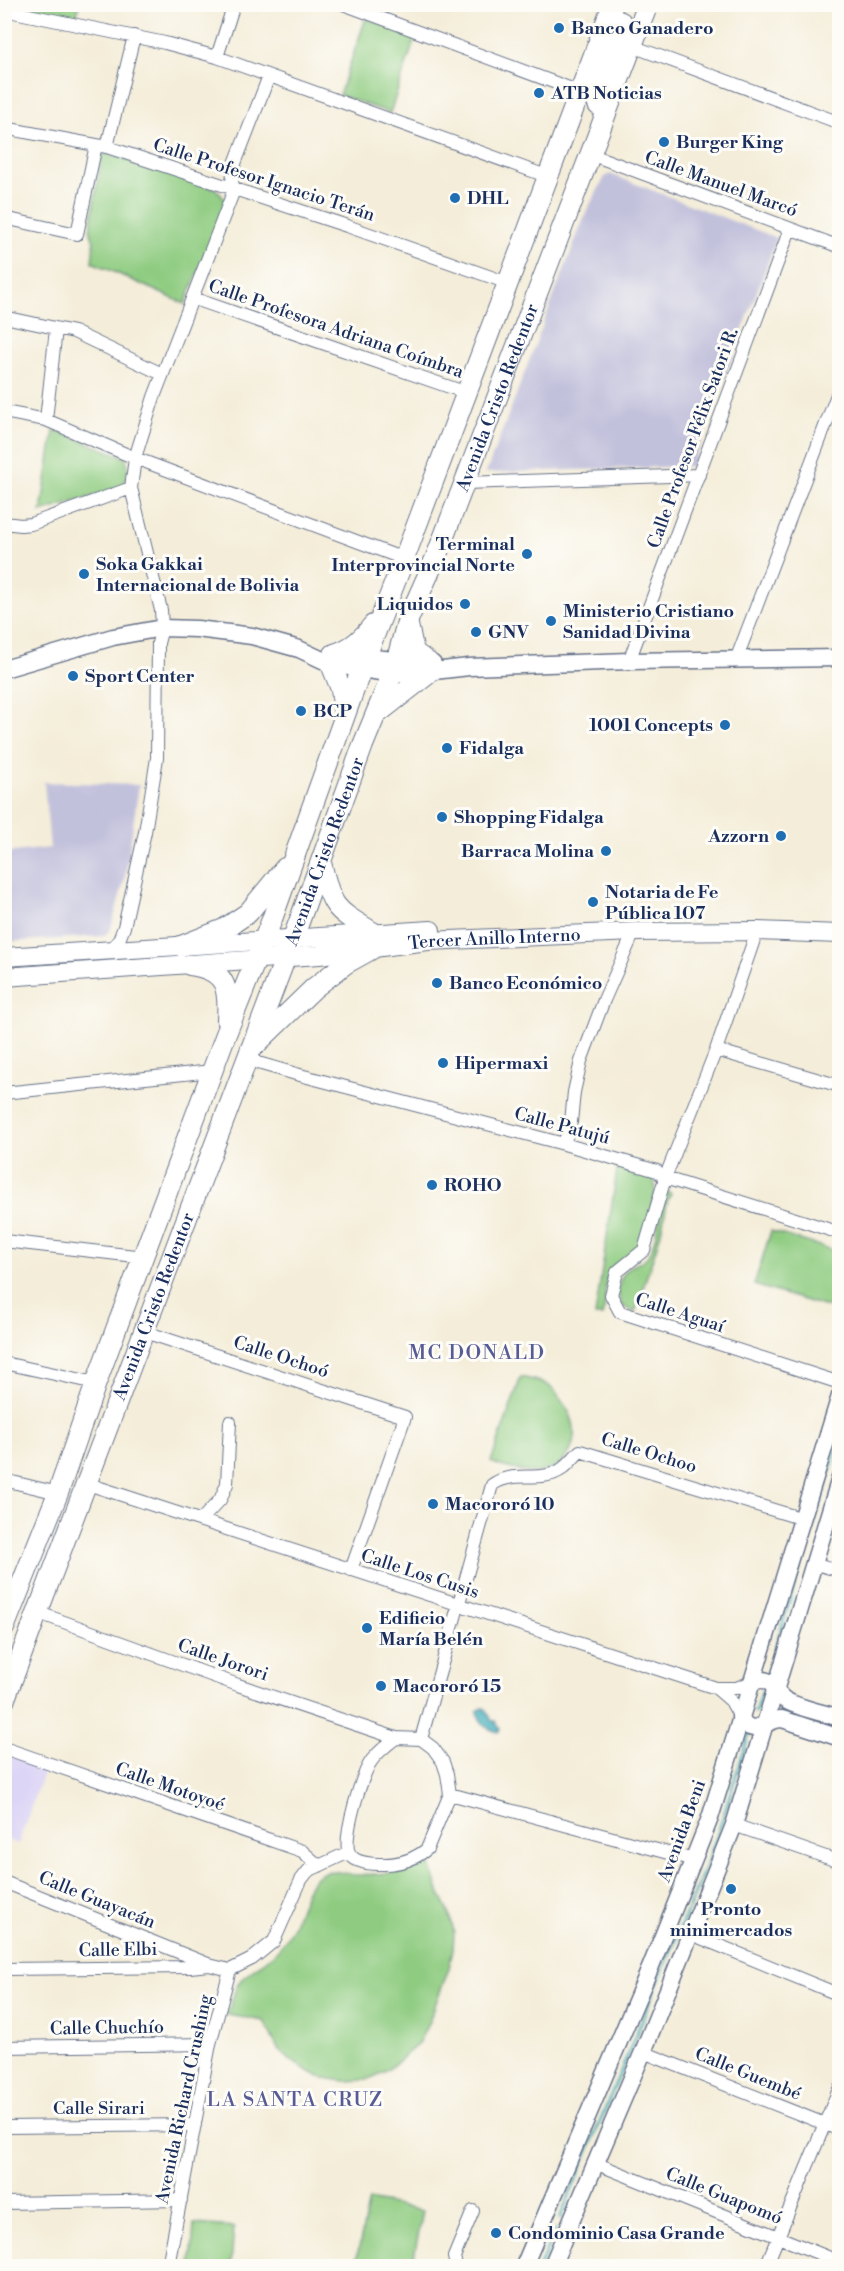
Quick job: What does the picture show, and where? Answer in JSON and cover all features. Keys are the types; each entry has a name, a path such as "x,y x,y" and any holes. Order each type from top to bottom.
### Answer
{"main road":[{"path":"616,5 630,8 639,4"},
{"name":"Avenida Cristo Redentor","path":"7,1694 321,863 363,745 395,667 407,622 465,483 648,4"},
{"name":"Avenida Cristo Redentor","path":"4,1628 10,1599 58,1493 96,1383 212,1071 258,959 381,616 405,559 580,92 616,5"},
{"path":"593,147 596,113 610,59 621,29 621,22 613,20 608,24 600,41"},
{"path":"381,616 381,634 386,638 398,636 407,622"},
{"path":"347,710 333,659 358,642 381,616"},
{"path":"378,711 428,669 414,652 407,622"},
{"path":"347,710 357,692 370,690 378,697 378,711"},
{"path":"181,946 224,929 248,913 296,855"},
{"path":"248,1053 314,988 373,941 334,906 329,896 321,863"},
{"name":"Tercer Anillo Interno","path":"4,977 258,959 289,948 373,941 646,925 840,927"},
{"name":"Tercer Anillo Interno","path":"373,941 634,932 757,931 840,934"},
{"name":"Tercer Anillo Interno","path":"4,957 139,950 265,939 289,948"},
{"path":"190,965 214,971 223,980 228,1005 226,1034"},
{"path":"90,1477 81,1476 79,1462 138,1296 144,1257"},
{"path":"7,1694 15,1650 66,1512 65,1499 58,1493"}],"street":[{"path":"217,57 234,4"},
{"path":"343,4 580,92"},
{"path":"4,10 134,36 217,57 549,177"},
{"path":"4,218 78,234 134,36"},
{"path":"632,46 840,123"},
{"path":"110,951 119,940 124,927 145,832 157,758 158,643 162,628 161,610 131,488 135,458 162,374 234,190 232,181 234,166 269,76"},
{"name":"Calle Profesor Ignacio Terán","path":"4,128 102,146 347,226 508,284"},
{"name":"Calle Manuel Marcó","path":"593,147 789,229 840,247"},
{"name":"Calle Profesor Félix Satori R.","path":"629,661 789,229"},
{"name":"Calle Profesora Adriana Coímbra","path":"192,298 467,393"},
{"path":"4,318 74,332 162,374"},
{"path":"46,420 56,328"},
{"path":"736,660 840,387"},
{"path":"4,412 46,420 135,458 405,559"},
{"path":"465,483 699,475"},
{"path":"4,523 31,524 131,488"},
{"path":"4,669 113,637 162,628 197,629 252,636 333,659 434,671 629,661 840,658"},
{"path":"124,927 139,950"},
{"name":"Calle Aguaí","path":"757,931 716,1050 665,1178 644,1250 616,1272 611,1295 620,1312 840,1383"},
{"path":"564,1144 571,1122 574,1092 581,1061 604,1000 634,932"},
{"path":"716,1050 840,1086"},
{"name":"Calle Patujú","path":"248,1053 253,1060 270,1066 564,1144 657,1172 665,1178 840,1233"},
{"path":"240,1076 270,1066"},
{"path":"4,1093 212,1071"},
{"path":"4,1241 144,1257"},
{"name":"Calle Ochoó","path":"145,1332 405,1417 351,1570"},
{"path":"4,1363 96,1383"},
{"name":"Avenida Beni","path":"524,2266 710,1818 840,1396"},
{"path":"201,1520 224,1492 227,1484 230,1422"},
{"name":"Calle Ochoo","path":"458,1605 492,1485 501,1478 539,1477 561,1470 580,1451 803,1519"},
{"name":"Calle Los Cusis","path":"90,1477 114,1492 716,1688 736,1688 752,1682"},
{"path":"552,2266 692,1934 734,1825 840,1478"},
{"path":"4,1480 58,1493"},
{"path":"813,1563 840,1572"},
{"path":"421,1739 458,1605"},
{"name":"Calle Jorori","path":"39,1613 238,1685 396,1738"},
{"path":"752,1682 764,1680 775,1687 786,1701 840,1718"},
{"name":"Calle Los Cusis","path":"716,1688 732,1701 740,1717"},
{"path":"792,1723 797,1704"},
{"path":"740,1717 750,1728 776,1719 840,1738"},
{"path":"396,1738 421,1739 433,1748 443,1762 450,1784 450,1794 432,1841 420,1856 391,1864 354,1859 349,1852 348,1836 364,1775 372,1760 396,1738"},
{"name":"Calle Motoyoé","path":"4,1748 302,1851 319,1866"},
{"path":"450,1794 694,1860"},
{"path":"734,1825 840,1862"},
{"path":"230,1970 252,1959 274,1941 301,1880 308,1871 349,1852"},
{"name":"Calle Guayacán","path":"4,1882 209,1965"},
{"path":"692,1934 840,1995"},
{"name":"Calle Elbi","path":"4,1969 209,1965 230,1970"},
{"name":"Avenida Richard Crushing","path":"168,2266 210,2044 230,1970"},
{"name":"Calle Chuchío","path":"4,2047 210,2044"},
{"name":"Calle Guembé","path":"643,2052 840,2130"},
{"path":"766,2266 840,2087"},
{"name":"Calle Sirari","path":"4,2127 195,2125"},
{"name":"Calle Guapomó","path":"595,2163 840,2262"},
{"path":"4,2203 181,2200"},
{"path":"456,2266 454,2257 473,2211"},
{"path":"544,2220 567,2230"}],"shaded area":[{"path":"610,174 777,238 692,466 486,473 587,210 605,177"},
{"path":"44,782 139,785 125,878 110,931 103,936 5,942 5,853 50,848"},
{"path":"4,1753 45,1767 18,1844 5,1839"}],"green space":[{"path":"14,4 79,5 76,20 14,7"},
{"path":"366,18 416,36 390,113 339,95"},
{"path":"102,153 131,160 216,189 227,202 185,304 92,262 94,242 90,230"},
{"path":"54,430 125,457 128,473 123,485 120,488 41,512"},
{"path":"618,1163 650,1176 655,1184 654,1198 639,1246 610,1271 606,1280 602,1316 595,1316"},
{"path":"668,1191 671,1194 660,1236 635,1313 621,1305 620,1282 629,1269 649,1254 655,1239 664,1198"},
{"path":"771,1231 839,1252 839,1278 830,1308 754,1285"},
{"path":"521,1377 548,1385 570,1414 574,1436 572,1446 560,1464 550,1469 527,1472 491,1462"},
{"path":"430,1865 449,1912 454,1932 449,1968 418,2044 386,2071 367,2080 343,2081 319,2077 291,2061 278,2049 264,2021 227,2015 240,1981 269,1958 283,1943 308,1889 318,1876 329,1871 357,1875 403,1871"},
{"path":"369,2200 423,2211 412,2266 355,2266"},
{"path":"194,2224 234,2227 231,2266 191,2266"}],"water":[{"path":"486,1709 492,1721 495,1721 500,1729 499,1732 488,1728 480,1719 477,1711"}],"waterway":[{"path":"768,1671 840,1439"},
{"path":"755,1712 763,1690"},
{"path":"560,2218 701,1878 718,1833 749,1734"},
{"path":"540,2266 555,2230"}],"place":[{"name":"Banco Ganadero","path":"559,28"},
{"name":"ATB Noticias","path":"539,93"},
{"name":"Burger King","path":"664,142"},
{"name":"DHL","path":"455,198"},
{"name":"Terminal Interprovincial Norte","path":"527,554"},
{"name":"Soka Gakkai Internacional de Bolivia","path":"84,574"},
{"name":"Liquidos","path":"465,604"},
{"name":"Ministerio Cristiano Sanidad Divina","path":"551,621"},
{"name":"GNV","path":"476,632"},
{"name":"Sport Center","path":"73,676"},
{"name":"BCP","path":"301,711"},
{"name":"1001 Concepts","path":"725,725"},
{"name":"Fidalga","path":"447,748"},
{"name":"Shopping Fidalga","path":"442,817"},
{"name":"Azzorn","path":"781,836"},
{"name":"Barraca Molina","path":"606,851"},
{"name":"Notaria de Fe Pública 107","path":"593,902"},
{"name":"Banco Económico","path":"437,983"},
{"name":"Hipermaxi","path":"443,1063"},
{"name":"ROHO","path":"432,1185"},
{"name":"Macororó 10","path":"433,1504"},
{"name":"Edificio María Belén","path":"367,1628"},
{"name":"Macororó 15","path":"381,1686"},
{"name":"Pronto minimercados","path":"731,1889"},
{"name":"Condominio Casa Grande","path":"496,2233"}],"district":[{"name":"MC DONALD","path":"477,1353"},
{"name":"LA SANTA CRUZ","path":"295,2100"}]}
